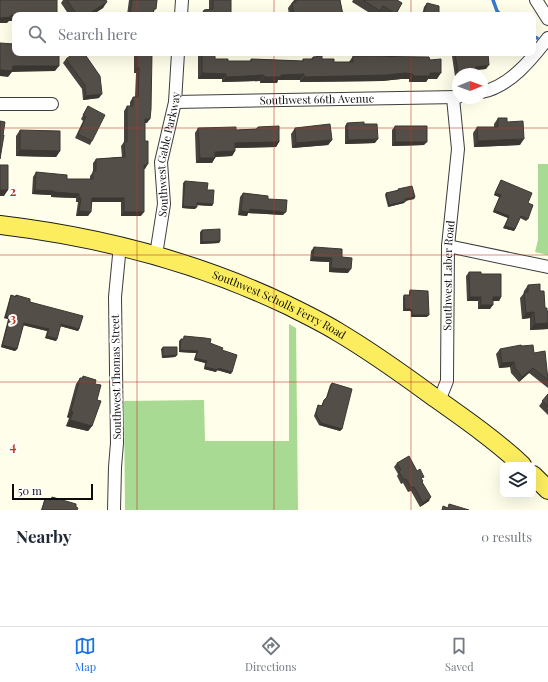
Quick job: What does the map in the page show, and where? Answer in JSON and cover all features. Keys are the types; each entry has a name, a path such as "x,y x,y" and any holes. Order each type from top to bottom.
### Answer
{"main road":[{"name":"Southwest Scholls Ferry Road","path":"0,225 55,232 120,245 182,263 266,295 315,319 382,360 497,444 518,462"},
{"path":"536,478 548,490"}],"street":[{"path":"181,12 182,0"},
{"path":"536,0 548,19"},
{"path":"536,54 548,38"},
{"name":"Southwest Gable Parkway","path":"156,255 164,204 161,162 175,102 178,56"},
{"path":"488,89 509,80 534,56"},
{"name":"Southwest 66th Avenue","path":"175,102 452,98"},
{"path":"0,104 52,104"},
{"name":"Southwest Laber Road","path":"439,401 447,381 448,246 458,149 456,104"},
{"name":"Southwest Thomas Street","path":"114,510 117,443 115,297 120,245"},
{"path":"448,246 548,267"}],"green space":[{"path":"538,164 548,164 548,255 535,252 538,240"},
{"path":"289,324 296,328 298,510 125,510 124,401 204,400 205,441 289,441"}],"building":[{"path":"0,0 57,0 57,12 12,12 11,17 0,18"},
{"path":"67,0 106,0 107,2 92,12 75,12"},
{"path":"132,0 157,0 156,9 154,9 154,12 130,12"},
{"path":"213,0 231,0 231,12 204,12 204,10 213,9"},
{"path":"296,0 340,0 342,12 294,12 292,3 296,2"},
{"path":"363,0 397,0 402,3 397,12 393,12 383,6 380,11"},
{"path":"427,3 439,6 439,12 424,12"},
{"path":"0,43 12,44 12,56 59,56 59,66 13,66 12,71 0,70"},
{"path":"70,56 86,56 100,76 102,94 86,96 85,85 66,59"},
{"path":"137,56 152,56 150,119 145,119 145,141 148,141 148,164 144,165 144,212 124,212 124,198 92,198 91,212 79,211 81,198 79,198 79,194 35,190 36,172 67,175 67,179 93,179 93,171 96,171 96,159 125,157 124,142 127,142 127,106 133,106 133,97 138,97 139,68 137,68"},
{"path":"202,56 215,56 215,59 228,59 228,61 251,61 251,59 303,61 303,59 313,59 313,57 322,56 322,59 334,59 334,62 353,62 353,56 429,57 430,60 441,59 441,73 430,73 430,76 413,76 413,74 405,73 386,75 304,77 304,74 281,75 281,77 264,77 264,75 226,77 226,74 202,73"},
{"path":"455,56 488,56 489,65 457,68"},
{"path":"88,106 105,115 92,141 78,134 86,117 83,115"},
{"path":"498,118 507,118 507,122 523,121 524,139 478,141 477,127 498,127"},
{"path":"0,121 5,122 0,159"},
{"path":"364,122 364,124 377,124 378,139 348,140 347,123"},
{"path":"330,124 332,140 296,143 295,128"},
{"path":"279,126 279,142 235,143 235,151 215,152 215,158 200,158 198,128 236,127 236,130"},
{"path":"395,126 427,126 427,142 395,142"},
{"path":"20,130 60,131 60,151 20,150"},
{"path":"0,165 8,165 8,190 0,190"},
{"path":"501,180 532,193 528,203 533,205 528,219 521,216 515,229 505,226 509,216 494,210 501,195 495,193"},
{"path":"185,181 208,183 207,190 214,190 213,204 197,203 197,207 183,206"},
{"path":"412,186 415,197 389,205 386,193"},
{"path":"243,193 268,196 268,199 287,200 286,212 250,209 249,212 241,211"},
{"path":"220,229 220,241 202,242 202,230"},
{"path":"314,247 342,249 342,257 352,258 351,269 331,268 332,258 313,257"},
{"path":"469,272 481,272 481,274 501,274 501,297 493,297 493,305 481,305 481,297 470,297"},
{"path":"540,284 540,291 544,291 545,308 547,308 548,311 548,323 535,324 534,312 526,313 524,292 528,292 528,285"},
{"path":"410,290 428,291 429,315 412,315 411,309 405,309 404,295 410,295"},
{"path":"11,295 30,299 30,302 83,316 79,329 61,324 57,339 47,336 49,329 24,323 17,349 2,345 10,317 6,316"},
{"path":"184,336 211,339 210,343 223,348 222,350 237,355 232,372 218,368 218,370 205,367 207,361 195,358 198,351 180,350 181,339 184,339"},
{"path":"521,345 533,345 534,353 545,351 548,380 533,368 522,377 515,368 514,362 502,363 500,349"},
{"path":"163,347 177,347 177,355 163,356"},
{"path":"83,376 96,380 95,384 101,385 97,400 101,401 92,426 70,420 80,378 83,378"},
{"path":"332,383 352,389 342,429 321,423 316,414 318,405 322,406"},
{"path":"548,394 548,406 542,401"},
{"path":"409,456 417,471 420,469 424,477 421,478 423,481 422,482 431,497 423,503 414,487 411,488 406,479 404,480 399,472 401,470 397,463"},
{"path":"52,497 76,504 76,507 78,508 77,510 42,510 45,499 51,500"},
{"path":"449,504 469,510 442,510 443,506 448,508"}],"waterway":[{"path":"493,0 498,12"}]}
